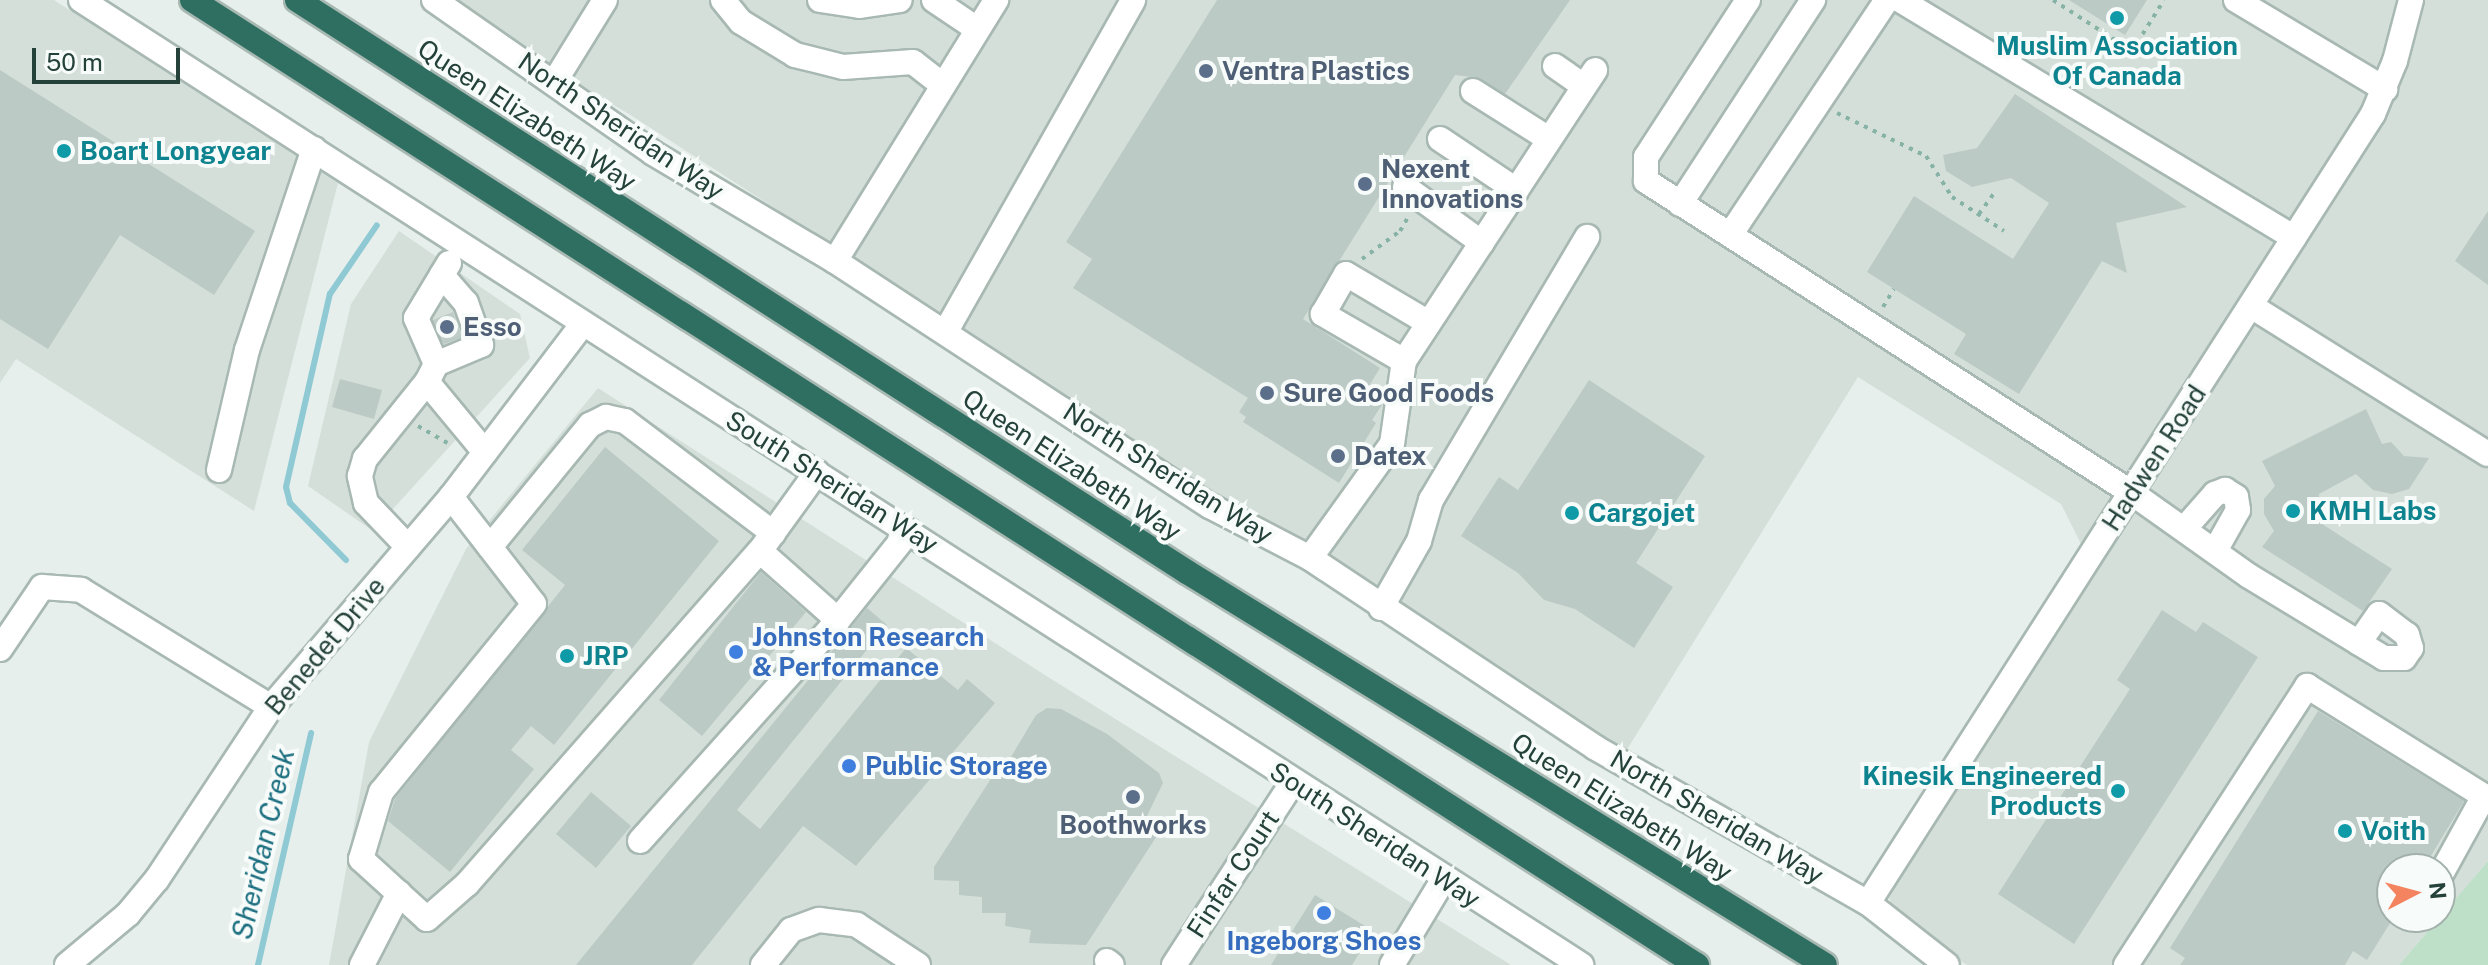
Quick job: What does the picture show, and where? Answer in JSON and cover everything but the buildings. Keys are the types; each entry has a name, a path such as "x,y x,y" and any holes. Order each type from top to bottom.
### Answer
{"highway":[{"path":"192,0 1697,965"},
{"name":"Queen Elizabeth Way","path":"297,0 1187,572 1825,965"}],"street":[{"name":"South Sheridan Way","path":"81,0 909,531 1292,783 1581,965"},
{"name":"North Sheridan Way","path":"434,0 555,81 653,153 946,331 1210,506 1310,558 1596,748 1868,903 1947,965"},
{"path":"555,81 605,0"},
{"path":"723,0 741,22 795,55 843,67 913,62 942,85"},
{"path":"820,0 860,6 900,0"},
{"path":"934,0 977,29"},
{"path":"835,261 996,0"},
{"path":"946,331 1133,0"},
{"path":"1748,0 1646,157 1646,181 2132,493 2215,551 2359,643"},
{"path":"1680,204 1813,0"},
{"path":"1730,235 1887,0"},
{"path":"1900,0 2294,238"},
{"path":"2236,0 2385,89"},
{"name":"Hadwen Road","path":"1868,903 2251,306 2385,89 2411,0"},
{"path":"1310,558 1392,444 1404,361 1589,78 1555,66"},
{"path":"1473,91 1549,139"},
{"path":"1440,139 1516,190"},
{"path":"219,470 247,350 314,149"},
{"path":"1413,193 1482,243"},
{"path":"1381,608 1419,541 1431,500 1587,237"},
{"path":"460,244 416,318 443,361 481,458"},
{"path":"1404,361 1323,314 1346,274 1429,323"},
{"path":"437,284 441,317"},
{"path":"408,547 360,491 365,459 392,422 443,361 481,345 466,303 437,284"},
{"path":"2251,306 2488,454"},
{"name":"Benedet Drive","path":"67,965 128,914 157,879 271,707 451,497 583,324"},
{"path":"490,547 590,425 606,417 625,421 766,542 838,620"},
{"path":"451,497 534,604 381,792 361,859 427,919 467,884 766,542 817,472"},
{"path":"2184,529 2215,494 2225,490 2236,497 2238,510 2215,551"},
{"path":"640,841 838,620 909,531"},
{"path":"0,649 42,587 81,590 271,707"},
{"path":"2126,965 2307,686 2484,796 2453,853"},
{"name":"Finfar Court","path":"1174,965 1292,783"},
{"path":"1392,965 1443,880"},
{"path":"362,965 399,893"},
{"path":"763,965 791,930 819,920 857,925 918,965"}],"path":[{"path":"2053,0 2132,51 2164,0"},
{"path":"1818,104 1926,156 1952,197 2004,231"},
{"path":"1979,214 1995,192"},
{"path":"1346,274 1400,231 1413,193"},
{"path":"392,422 429,430 481,458"}],"shaded area":[{"path":"0,0 54,0 338,183 254,511 16,359 0,383"},
{"path":"436,0 2488,0 2488,861 2456,898 2456,853 2376,853 2376,933 2426,933 2399,965 1967,965 1898,923 1889,898 1984,723 2088,558 2061,504 1858,377 1623,756 629,114"},
{"path":"399,231 520,314 530,358 373,531 308,486 351,304"},
{"path":"598,388 1048,677 1511,965 329,965 369,742 466,549"}],"green space":[{"path":"2488,861 2488,965 2399,965 2426,933 2456,933 2456,898"}],"waterway":[{"path":"346,560 290,503 286,487 330,294 377,225"},
{"name":"Sheridan Creek","path":"258,965 311,733"}],"tunnel":[{"path":"441,317 451,343"}],"place":[{"name":"Muslim Association Of Canada","path":"2117,18"},
{"name":"Ventra Plastics","path":"1206,71"},
{"name":"Boart Longyear","path":"64,151"},
{"name":"Nexent Innovations","path":"1365,184"},
{"name":"Esso","path":"447,327"},
{"name":"Sure Good Foods","path":"1267,393"},
{"name":"Datex","path":"1338,456"},
{"name":"KMH Labs","path":"2293,511"},
{"name":"Cargojet","path":"1572,513"},
{"name":"Johnston Research & Performance","path":"736,652"},
{"name":"JRP","path":"567,656"},
{"name":"Public Storage","path":"849,766"},
{"name":"Kinesik Engineered Products","path":"2118,791"},
{"name":"Boothworks","path":"1133,797"},
{"name":"Voith","path":"2345,831"},
{"name":"Ingeborg Shoes","path":"1324,913"}]}
